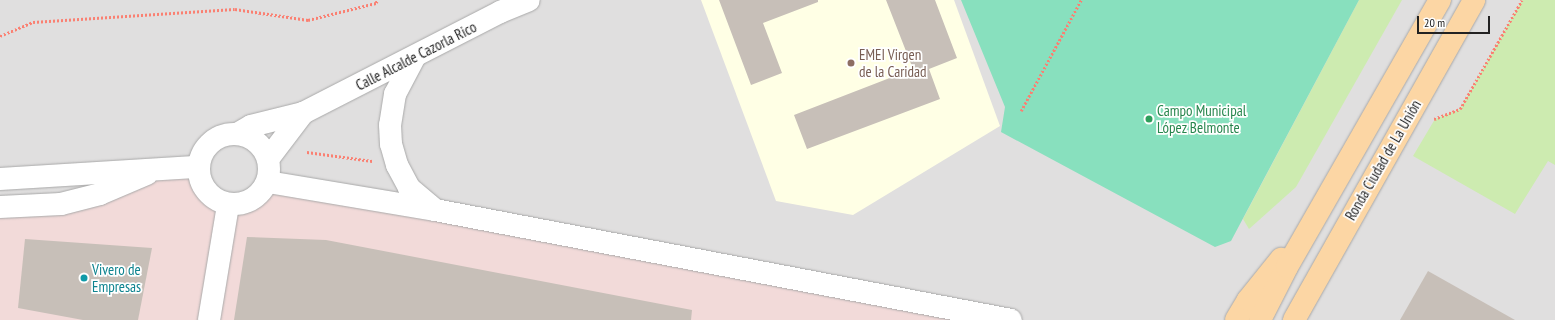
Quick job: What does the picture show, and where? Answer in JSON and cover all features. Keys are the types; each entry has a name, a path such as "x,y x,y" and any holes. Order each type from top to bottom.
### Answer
{"main road":[{"name":"Ronda Ciudad de La Unión","path":"1260,320 1319,212 1440,0"},
{"name":"Ronda Ciudad de La Unión","path":"1294,320 1474,0"},
{"path":"1236,320 1248,300 1319,212"}],"street":[{"name":"Calle Alcalde Cazorla Rico","path":"303,113 414,58 498,6 529,0"},
{"path":"414,58 395,94 390,125 391,144 397,165 408,188 435,210"},
{"path":"237,134 252,139 261,146 268,159 268,182 248,202 228,205 212,196 204,187 199,167 206,148 215,140 237,134 251,126 303,113"},
{"path":"268,159 303,113"},
{"path":"0,179 199,167"},
{"path":"0,207 61,204 100,194 160,169"},
{"path":"268,182 435,210 1011,320"},
{"path":"208,320 228,205"}],"path":[{"path":"0,36 33,22 235,9 308,20 376,3 377,0"},
{"path":"1021,111 1081,0"},
{"path":"1431,125 1435,119 1460,109 1522,0"},
{"path":"307,152 378,162"}],"shaded area":[{"path":"0,0 1555,0 1555,320 0,320"},
{"name":"EMEI Virgen de la Caridad","path":"701,0 954,0 1000,126 853,215 776,201"},
{"path":"160,169 200,175 204,187 212,196 236,204 248,202 263,189 1015,320 0,320 0,207 61,204"}],"green space":[{"name":"Campo Municipal López Belmonte","path":"961,0 1359,0 1231,241 1215,247 1001,132 1005,107"},
{"path":"1359,0 1402,0 1296,187 1249,229 1243,219"},
{"path":"1522,0 1555,0 1555,165 1548,161 1515,214 1413,156 1435,119 1460,109"}],"building":[{"path":"719,0 818,0 818,2 763,23 782,73 751,85"},
{"path":"886,0 935,0 957,58 929,69 940,99 807,149 794,115 913,69"},
{"path":"247,237 326,240 692,310 691,320 234,320"},
{"name":"Vivero de Empresas","path":"25,239 152,248 138,320 83,320 18,308"},
{"path":"1428,271 1515,320 1400,320"}],"place":[{"name":"EMEI Virgen de la Caridad","path":"851,63"},
{"name":"Campo Municipal López Belmonte","path":"1149,119"},
{"name":"Vivero de Empresas","path":"84,278"}]}
